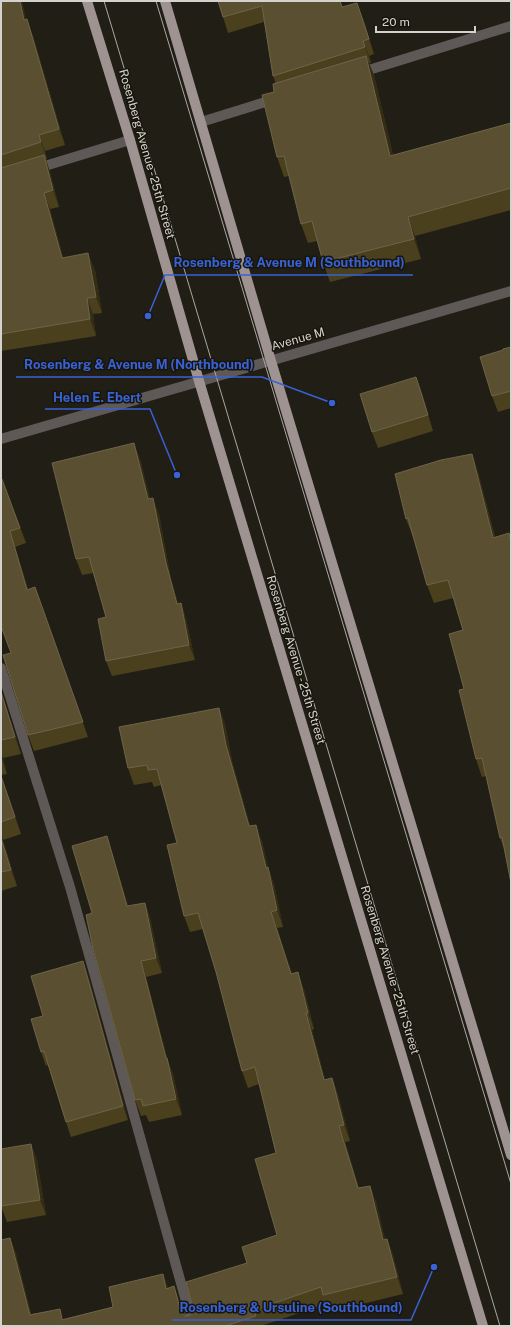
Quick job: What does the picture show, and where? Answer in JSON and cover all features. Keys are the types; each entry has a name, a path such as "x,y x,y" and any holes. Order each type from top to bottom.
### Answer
{"main road":[{"name":"Rosenberg Avenue - 25th Street","path":"87,1 130,140 199,381 483,1326"},
{"path":"165,1 271,361 511,1155"}],"street":[{"path":"352,75 511,26"},
{"path":"201,122 284,96"},
{"path":"24,173 130,140"},
{"name":"Avenue M","path":"1,439 511,291"},
{"path":"1,668 70,887 193,1326"}],"building":[{"path":"1,1 20,1 24,20 27,19 59,129 39,135 41,142 1,155"},
{"path":"218,1 340,1 342,7 357,3 369,39 363,41 365,47 273,76 262,6 223,17"},
{"path":"366,56 390,156 511,123 511,188 408,217 414,239 323,262 312,221 301,224 284,156 277,157 262,95 274,92 273,84"},
{"path":"44,155 53,190 44,193 62,258 88,253 96,297 87,298 90,319 1,334 1,168"},
{"path":"511,347 511,391 492,396 480,357"},
{"path":"416,377 428,415 372,432 360,394"},
{"path":"134,443 148,499 153,498 166,563 177,604 181,603 189,645 106,661 98,619 106,617 89,557 76,559 52,463"},
{"path":"472,454 493,538 509,533 511,542 511,883 502,837 500,838 482,758 476,759 459,690 464,689 449,634 463,630 448,580 427,585 408,518 406,519 395,474 441,460"},
{"path":"1,479 20,528 10,531 27,590 35,587 83,722 28,735 3,655 11,653 1,626"},
{"path":"1,692 15,737 1,740"},
{"path":"219,708 226,745 249,826 256,825 266,868 268,867 277,910 271,912 291,974 298,972 308,1013 306,1013 324,1080 332,1078 344,1125 339,1126 358,1188 370,1186 383,1240 387,1239 397,1277 323,1295 321,1287 254,1310 256,1316 225,1326 1,1326 1,1240 10,1238 30,1315 60,1309 62,1320 113,1307 109,1287 163,1274 166,1289 174,1286 181,1312 185,1316 188,1316 192,1314 193,1308 186,1282 247,1263 242,1247 277,1235 255,1159 276,1153 255,1067 242,1071 216,972 198,913 184,916 167,845 177,843 157,769 148,770 147,765 128,768 119,727"},
{"path":"1,776 15,817 1,822"},
{"path":"107,836 127,906 145,903 156,958 141,961 167,1058 176,1099 143,1106 141,1099 135,1100 93,949 86,915 92,913 72,846"},
{"path":"1,838 11,870 1,872"},
{"path":"83,961 123,1106 66,1122 44,1051 41,1052 31,1019 43,1016 31,976"},
{"path":"31,1144 40,1200 1,1206 1,1149"}],"tram line":[{"path":"104,1 500,1326"},
{"path":"156,1 511,1184"}],"place":[{"name":"Rosenberg & Avenue M (Southbound)","path":"148,316"},
{"name":"Rosenberg & Avenue M (Northbound)","path":"332,403"},
{"name":"Helen E. Ebert","path":"177,475"},
{"name":"Rosenberg & Ursuline (Southbound)","path":"434,1267"}]}
